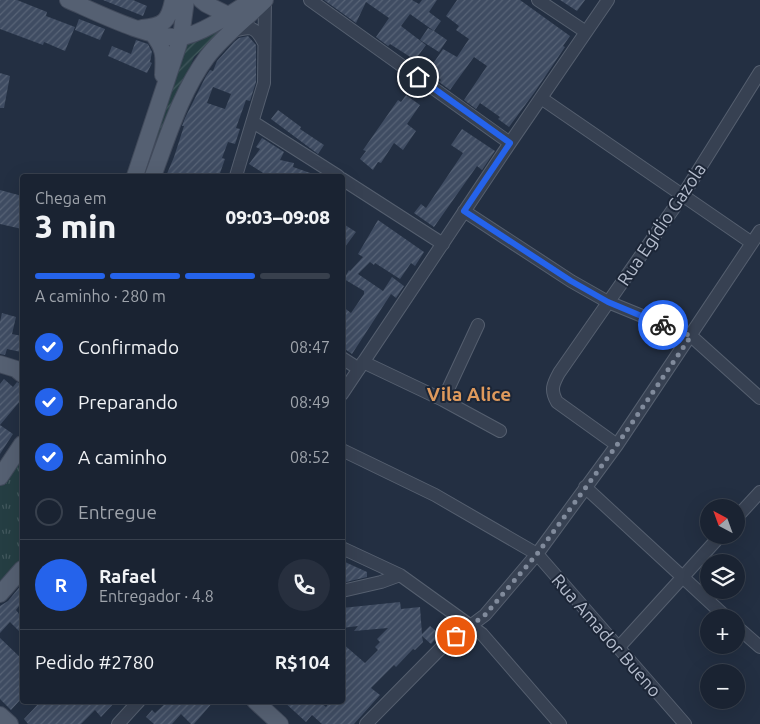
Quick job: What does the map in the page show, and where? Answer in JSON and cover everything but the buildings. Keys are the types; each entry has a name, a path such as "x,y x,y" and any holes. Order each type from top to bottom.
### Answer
{"main road":[{"path":"68,0 145,31 182,37 208,26 231,23 265,0"},
{"path":"145,31 166,20 173,0"},
{"path":"136,174 182,37 186,0"},
{"path":"201,0 231,23"},
{"path":"154,174 177,111 198,71 231,23 252,0"},
{"path":"145,31 160,44 164,53 163,90"},
{"path":"0,364 16,369 20,372"},
{"path":"1,472 20,447"},
{"path":"0,594 20,570"},
{"path":"258,704 280,724"},
{"path":"0,715 10,724"}],"street":[{"path":"237,174 254,122 264,83 266,70 264,43 265,0"},
{"path":"310,0 510,143"},
{"path":"538,0 586,32"},
{"path":"345,390 608,0"},
{"path":"231,23 258,31 264,43"},
{"name":"Rua Egídio Gazola","path":"617,445 557,402 552,388 559,373 683,195 760,72"},
{"path":"542,98 752,243"},
{"path":"254,122 335,174"},
{"path":"345,181 443,244"},
{"path":"464,211 571,281 608,302 691,336 760,398"},
{"path":"366,724 442,647 490,609 537,554 617,445 760,231"},
{"path":"442,400 478,325"},
{"path":"345,359 442,400 500,431"},
{"name":"Rua Amador Bueno","path":"345,451 435,495 537,554 685,724"},
{"path":"585,487 718,609"},
{"path":"745,508 760,492"},
{"path":"619,647 712,544"},
{"path":"345,549 400,575 470,625 492,644 560,724"},
{"path":"345,590 382,582 400,575"},
{"path":"745,634 760,648"},
{"path":"118,724 136,704"}],"green space":[{"path":"232,22 194,57 146,174 144,174 183,41"},
{"path":"20,453 20,561 0,583 0,484"}],"way so far":[{"path":"456,636 485,615 537,554 617,445 691,336 663,325"}],"district":[{"name":"Vila Alice","path":"469,394"}],"route":[{"path":"418,77 510,143 464,211 571,281 608,302 663,325"}]}
